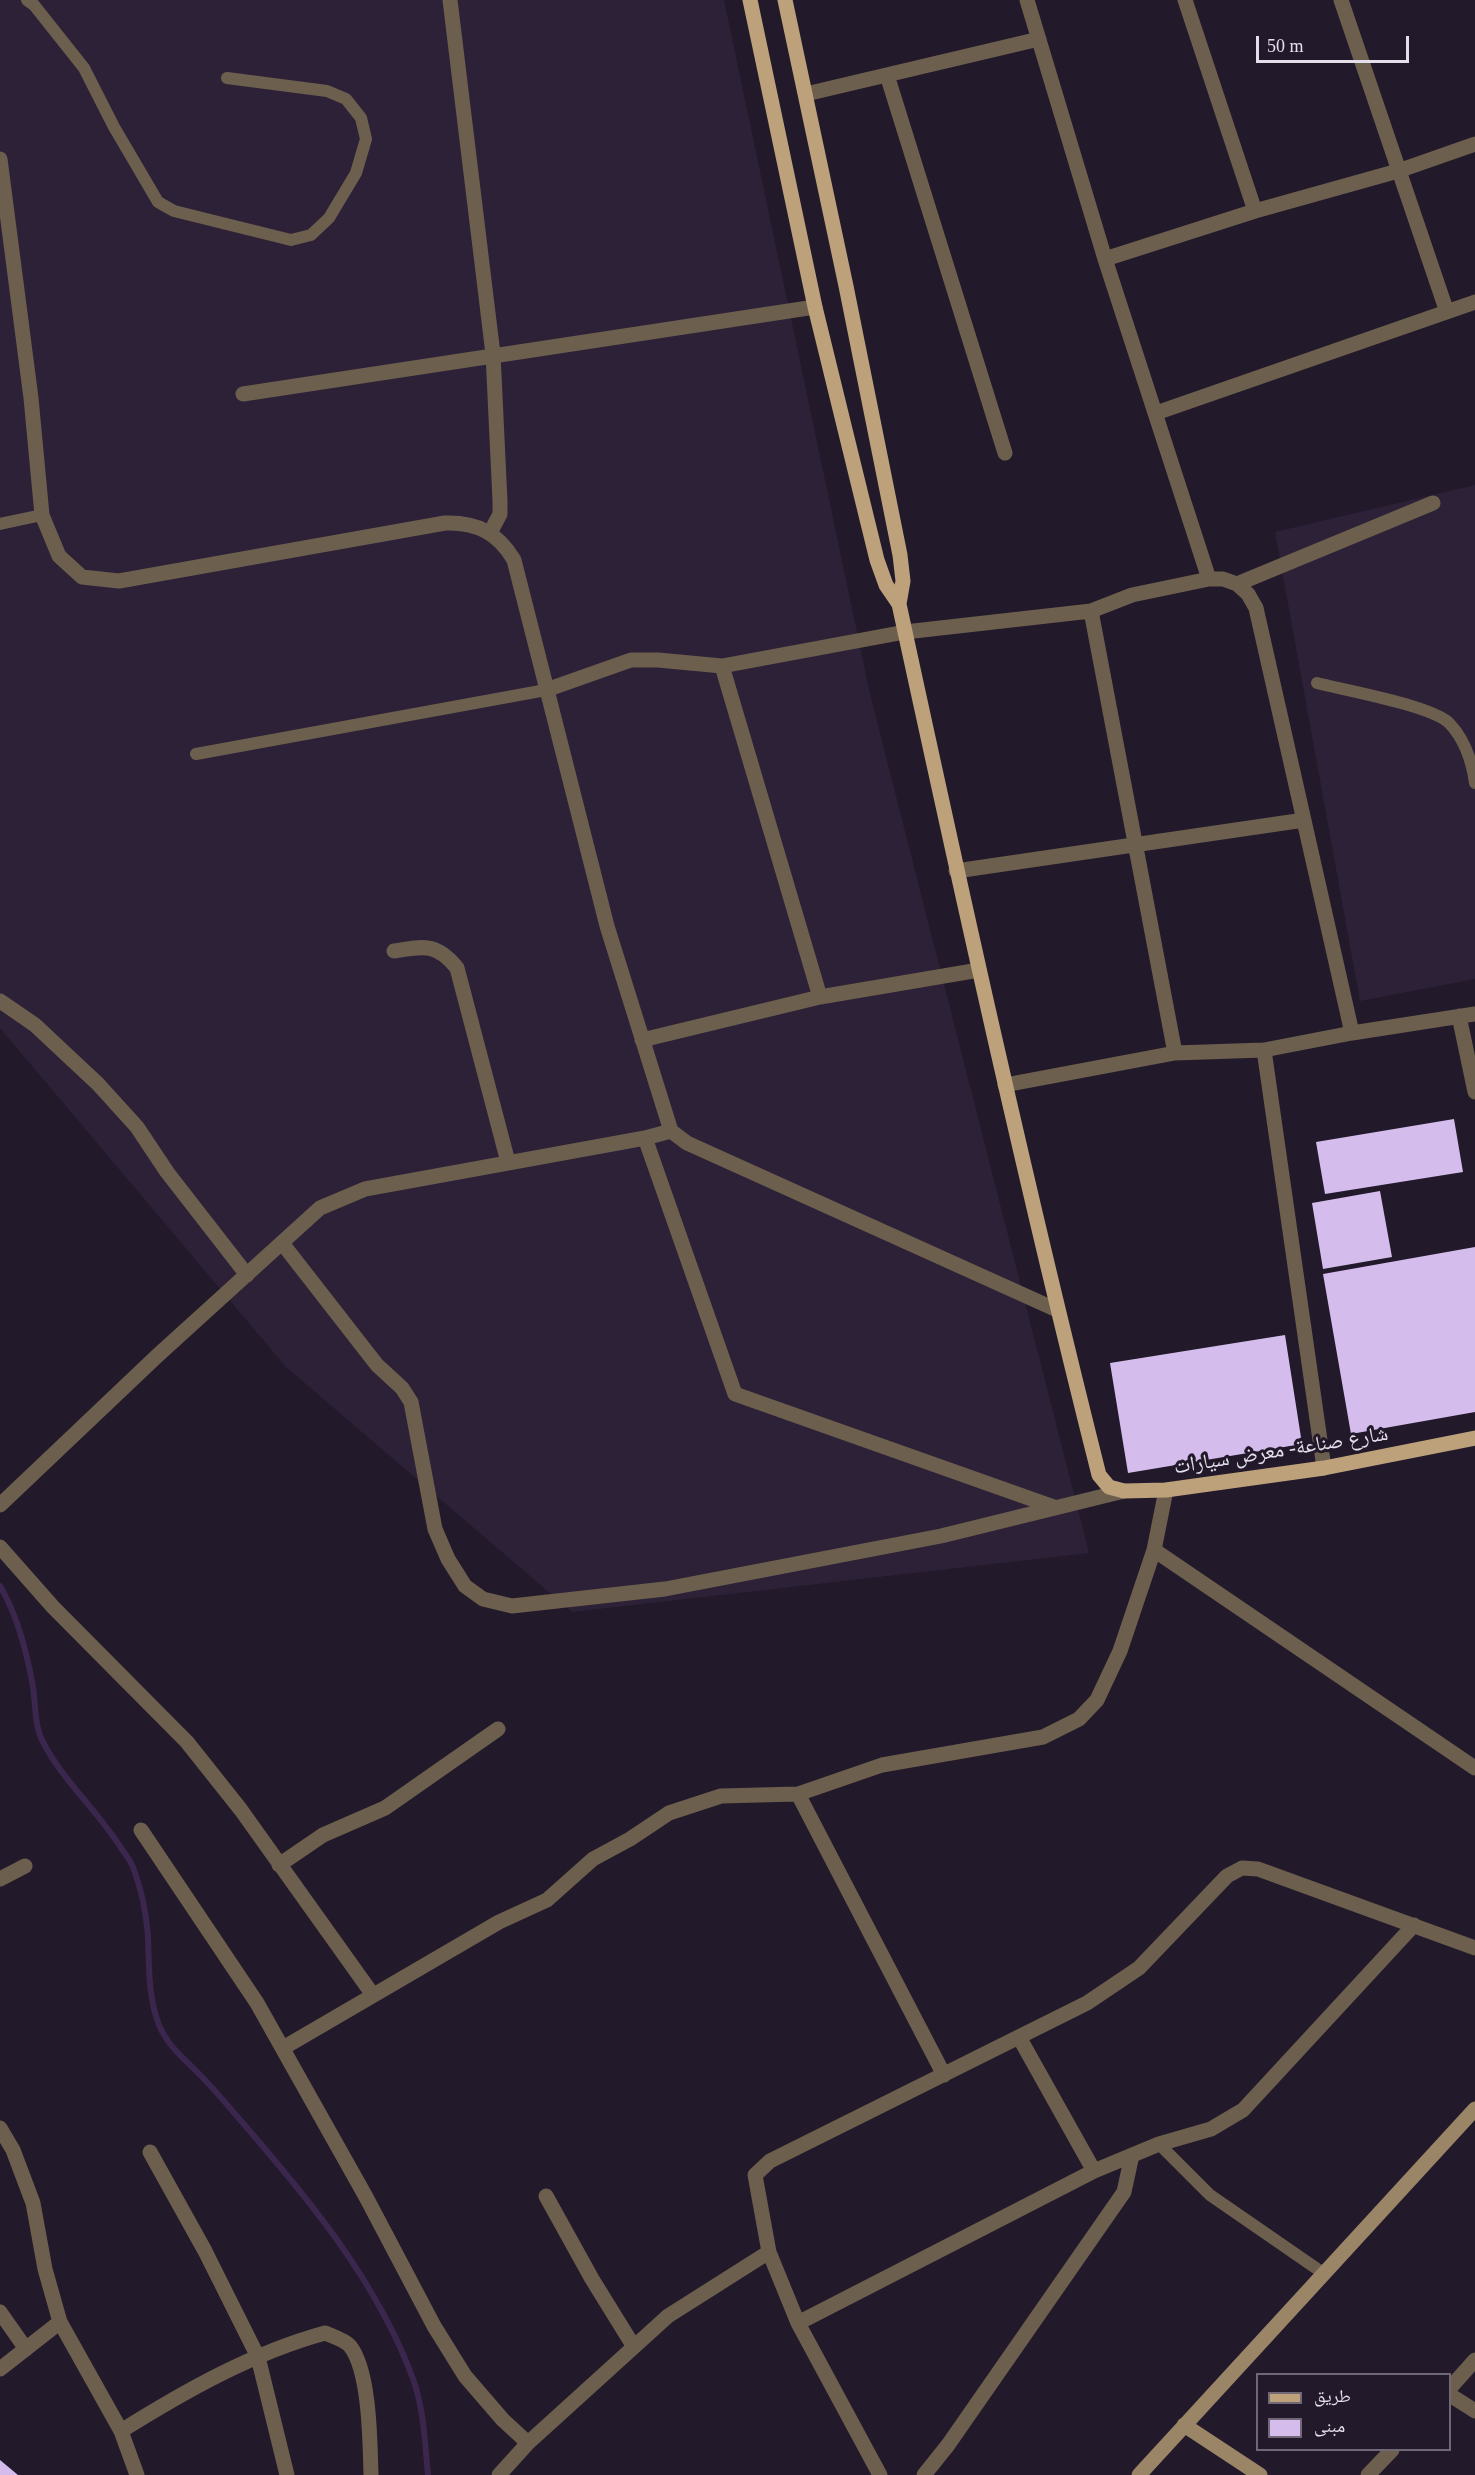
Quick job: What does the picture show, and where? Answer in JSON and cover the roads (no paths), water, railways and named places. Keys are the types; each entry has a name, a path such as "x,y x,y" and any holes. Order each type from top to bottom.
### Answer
{"main road":[{"path":"750,0 815,307 877,560 886,585 899,604"},
{"path":"785,0 900,555 903,581 899,604 956,871 1057,1310 1099,1475 1109,1487 1124,1491"},
{"name":"شارع صناعة- معرض سيارات","path":"1124,1491 1166,1490 1324,1468 1475,1438"},
{"path":"1139,2475 1475,2109"},
{"path":"1184,2426 1260,2475"}],"street":[{"path":"450,0 493,354 500,514 490,532"},
{"path":"1027,0 1105,259 1209,579"},
{"path":"1185,0 1255,211"},
{"path":"1341,0 1447,312"},
{"path":"806,94 1039,39"},
{"path":"888,75 1005,453"},
{"path":"1105,259 1255,211 1398,171 1475,144"},
{"path":"0,159 31,398 42,514 59,556 82,577 119,581 445,522 463,522 490,532 507,548 514,560 607,926 671,1131 687,1143 1057,1310"},
{"path":"1156,413 1475,302"},
{"path":"243,394 493,354 815,307"},
{"path":"1237,584 1433,502"},
{"path":"546,690 631,660 722,666 905,632 1091,611 1132,595 1209,579 1223,579 1237,584 1248,594 1256,608 1352,1033"},
{"path":"1091,611 1175,1053"},
{"path":"722,666 820,997"},
{"path":"956,871 1304,820"},
{"path":"394,951 417,947 432,948 446,954 457,968 508,1162"},
{"path":"642,1040 820,997 979,970"},
{"path":"0,1001 36,1026 106,1092 137,1127 167,1172 247,1275"},
{"path":"1005,1085 1175,1053 1264,1050 1352,1033 1475,1014"},
{"path":"1459,1016 1475,1092"},
{"path":"1264,1050 1324,1468"},
{"path":"0,1505 157,1356 320,1208 365,1188 645,1138 671,1131"},
{"path":"645,1138 735,1394 1054,1507"},
{"path":"282,1243 377,1365 402,1388 411,1402 435,1529 448,1558 465,1586 483,1599 512,1606 665,1589 941,1536 1124,1491"},
{"path":"283,2048 500,1922 547,1900 593,1859 669,1814 721,1796 798,1794 882,1765 1043,1737 1079,1719 1097,1700 1120,1651 1154,1550 1166,1490"},
{"path":"0,1547 53,1607 187,1742 373,1995"},
{"path":"1154,1550 1475,1768"},
{"path":"279,1865 323,1835 385,1808 498,1729"},
{"path":"798,1794 944,2075"},
{"path":"141,1830 257,2003 372,2207 434,2326 465,2376 503,2420 528,2443"},
{"path":"0,1879 25,1866"},
{"path":"880,2475 798,2323 769,2252 755,2175 770,2161 1088,2003 1138,1968 1227,1876 1242,1868 1258,1869 1475,1948"},
{"path":"798,2323 1094,2171 1159,2144 1211,2129 1244,2110 1414,1925"},
{"path":"1019,2037 1094,2171"},
{"path":"0,2128 13,2150 33,2203 45,2269 60,2322 121,2431 137,2475"},
{"path":"150,2152 205,2251 258,2357 287,2475"},
{"path":"924,2475 948,2445 1124,2192 1132,2155"},
{"path":"546,2196 591,2279 634,2347"},
{"path":"499,2475 528,2443 668,2316 769,2252"},
{"path":"0,2312 26,2349"},
{"path":"0,2369 60,2322"},
{"path":"121,2431 168,2401 258,2357 290,2343 325,2333 349,2345 360,2370 365,2393 371,2475"},
{"path":"1451,2386 1475,2360"},
{"path":"1451,2395 1475,2411"},
{"path":"1368,2475 1391,2451"}],"lane":[{"path":"27,0 34,5 84,68 114,128 158,202 174,211 291,240 311,235 329,218 356,173 366,139 361,118 346,99 327,91 227,78"},
{"path":"0,524 42,514"},
{"path":"1317,683 1431,711 1449,722 1461,737 1472,765 1475,783"},
{"path":"196,754 546,690"},
{"path":"1159,2144 1210,2195 1323,2273"}],"waterway":[{"path":"0,1586 17,1622 25,1648 40,1736 60,1770 112,1834 133,1867 146,1919 150,1981 159,2025 172,2047 214,2090 312,2206 359,2272 380,2307 398,2342 417,2390 422,2414 428,2475"}]}
